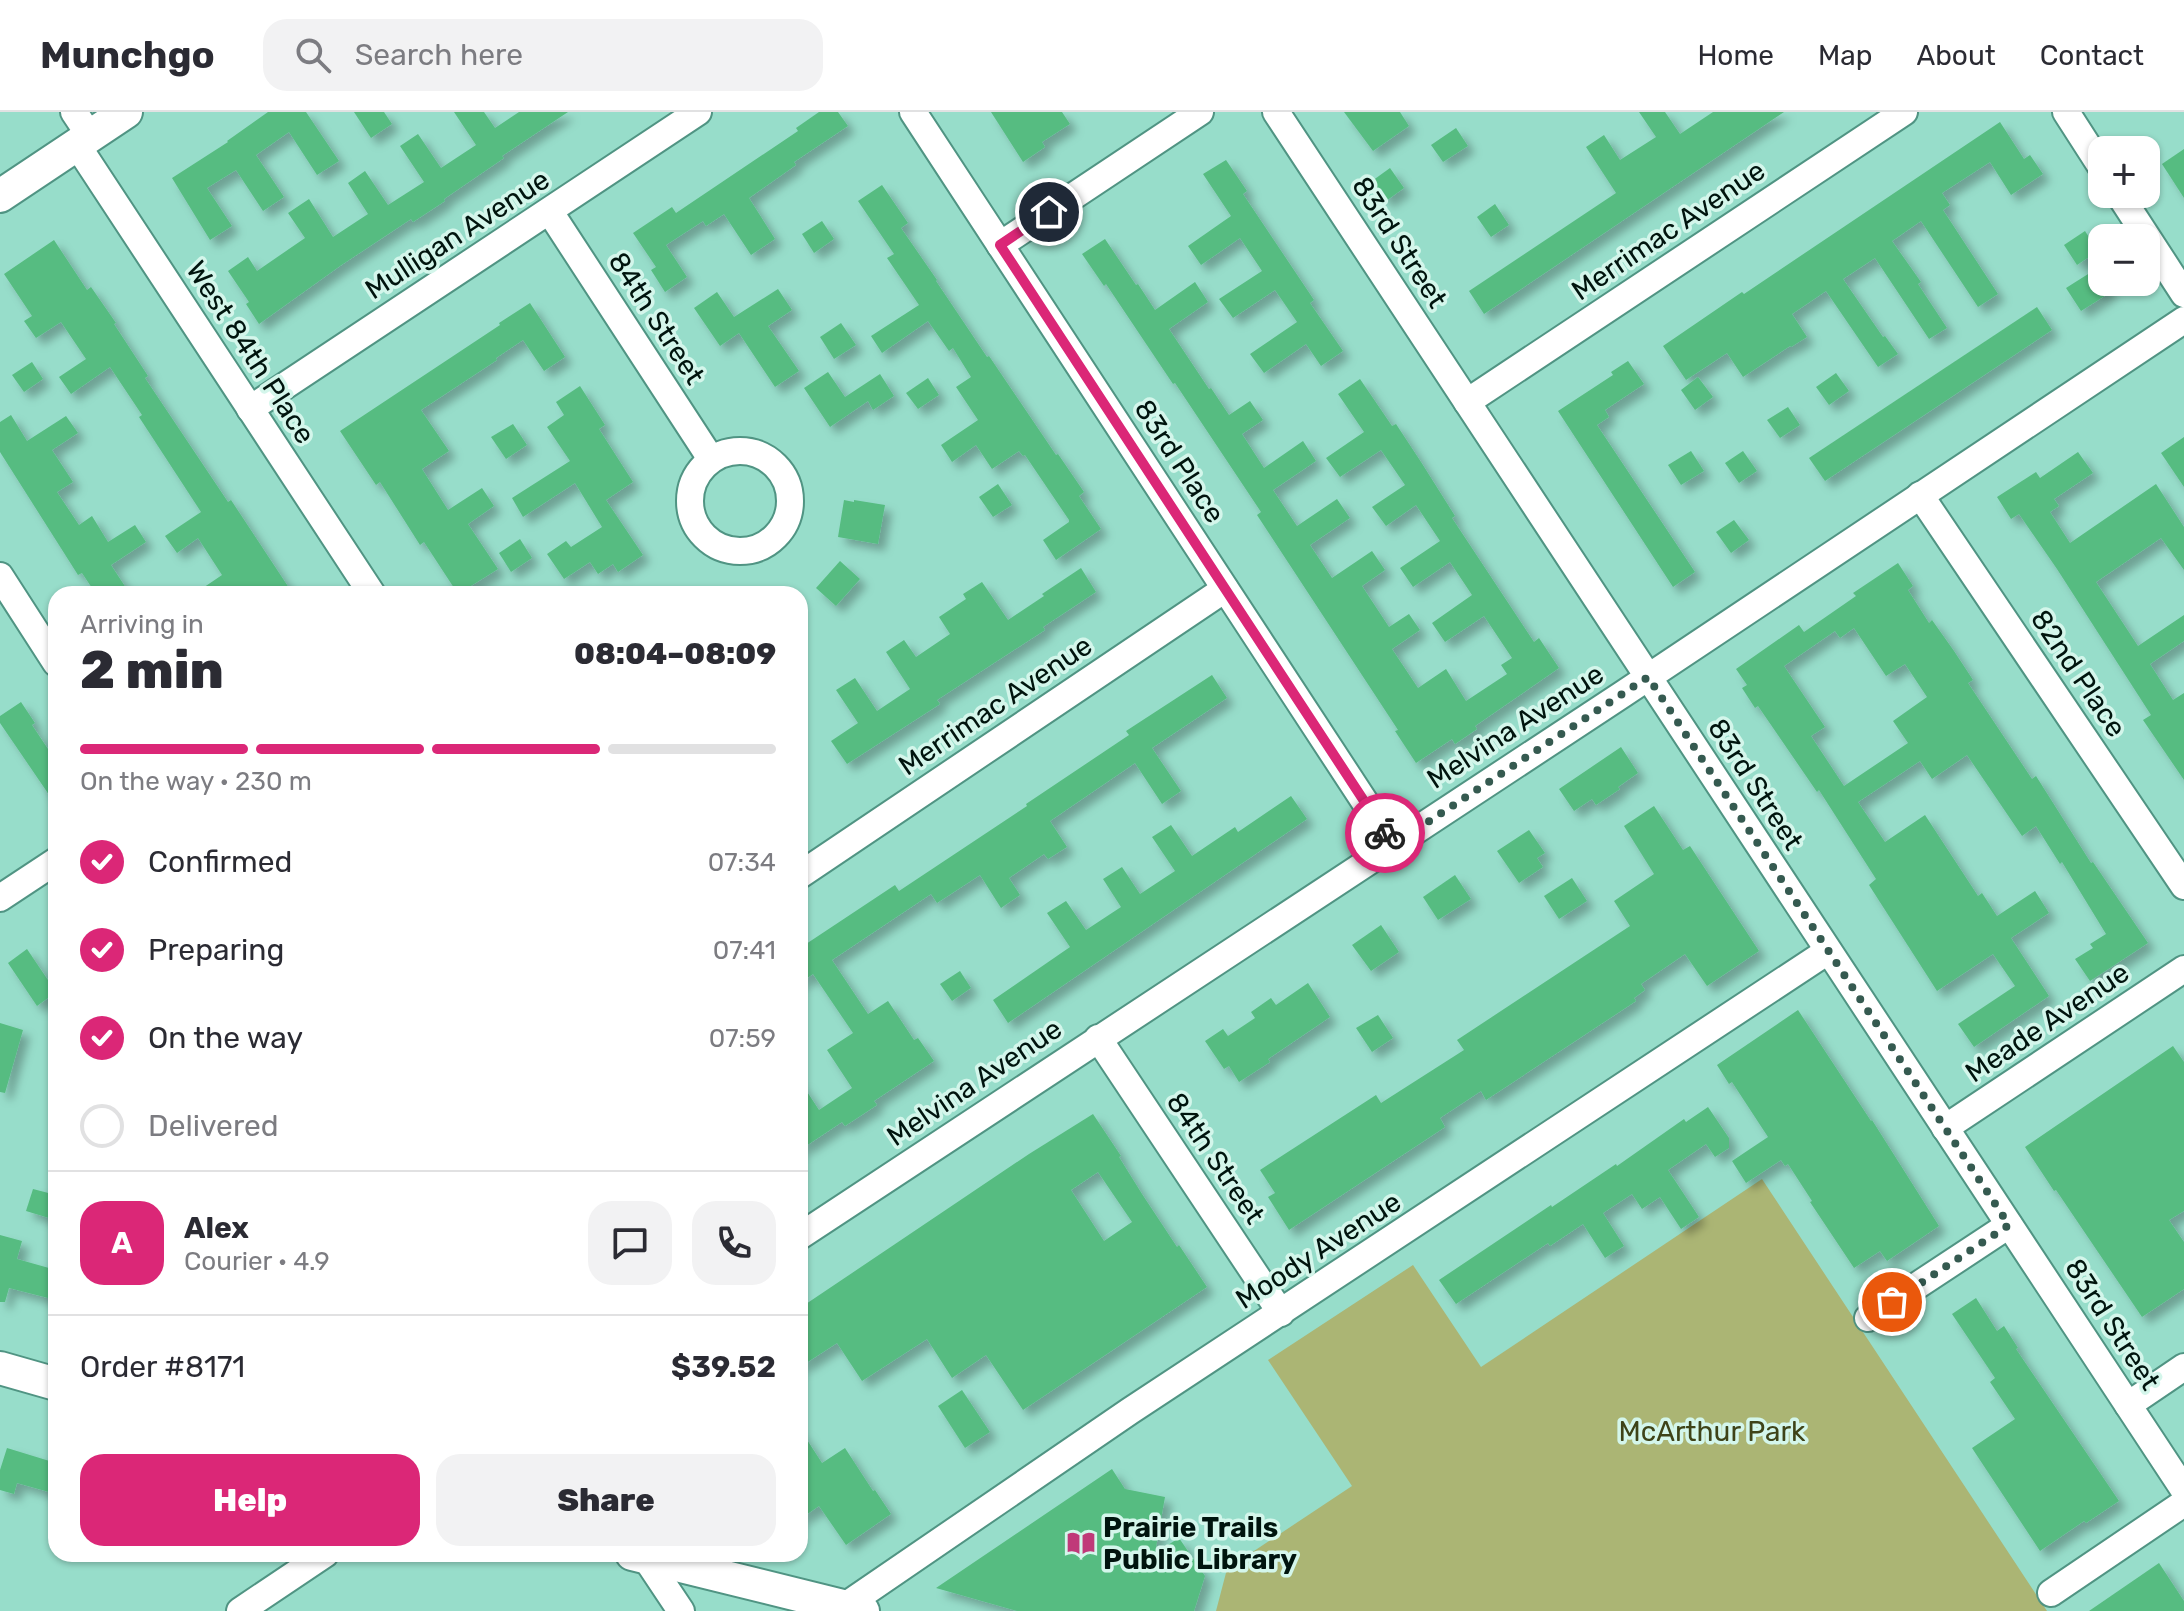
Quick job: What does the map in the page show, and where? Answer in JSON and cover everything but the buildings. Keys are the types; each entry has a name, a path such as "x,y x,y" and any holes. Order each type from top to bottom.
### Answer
{"street":[{"path":"0,196 81,131 126,112"},
{"name":"Mulligan Avenue","path":"250,409 698,112"},
{"name":"83rd Place","path":"913,112 1393,845"},
{"path":"1000,245 1200,112"},
{"name":"83rd Street","path":"1276,112 2184,1490"},
{"name":"Merrimac Avenue","path":"1467,402 1904,112"},
{"path":"2066,112 2088,146"},
{"name":"West 84th Place","path":"81,131 250,409 367,586"},
{"path":"2128,208 2184,294"},
{"name":"84th Street","path":"550,212 711,459"},
{"name":"Melvina Avenue","path":"808,1231 2184,320"},
{"name":"82nd Place","path":"1920,495 2184,886"},
{"path":"0,576 48,651"},
{"name":"Merrimac Avenue","path":"808,870 1225,589"},
{"path":"0,898 48,866"},
{"name":"Moody Avenue","path":"854,1608 1130,1411 1828,951"},
{"name":"Meade Avenue","path":"1945,1128 2184,969"},
{"name":"84th Street","path":"1098,1038 1281,1313"},
{"path":"1868,1318 2009,1225"},
{"path":"2128,1405 2184,1367"},
{"path":"0,1368 48,1382"},
{"path":"2051,1593 2184,1503"},
{"path":"240,1611 313,1562"},
{"path":"645,1562 681,1611"},
{"path":"668,1562 854,1608"}],"green space":[{"name":"McArthur Park","path":"1762,1179 2047,1611 1216,1611 1227,1569 1352,1486 1268,1360 1413,1265 1481,1367"}],"way so far":[{"path":"1385,833 1393,845 1648,677 2009,1225 1892,1302"}],"place":[{"name":"Prairie Trails Public Library","path":"1081,1543"}],"route":[{"path":"1049,212 1000,245 1385,833"}]}
